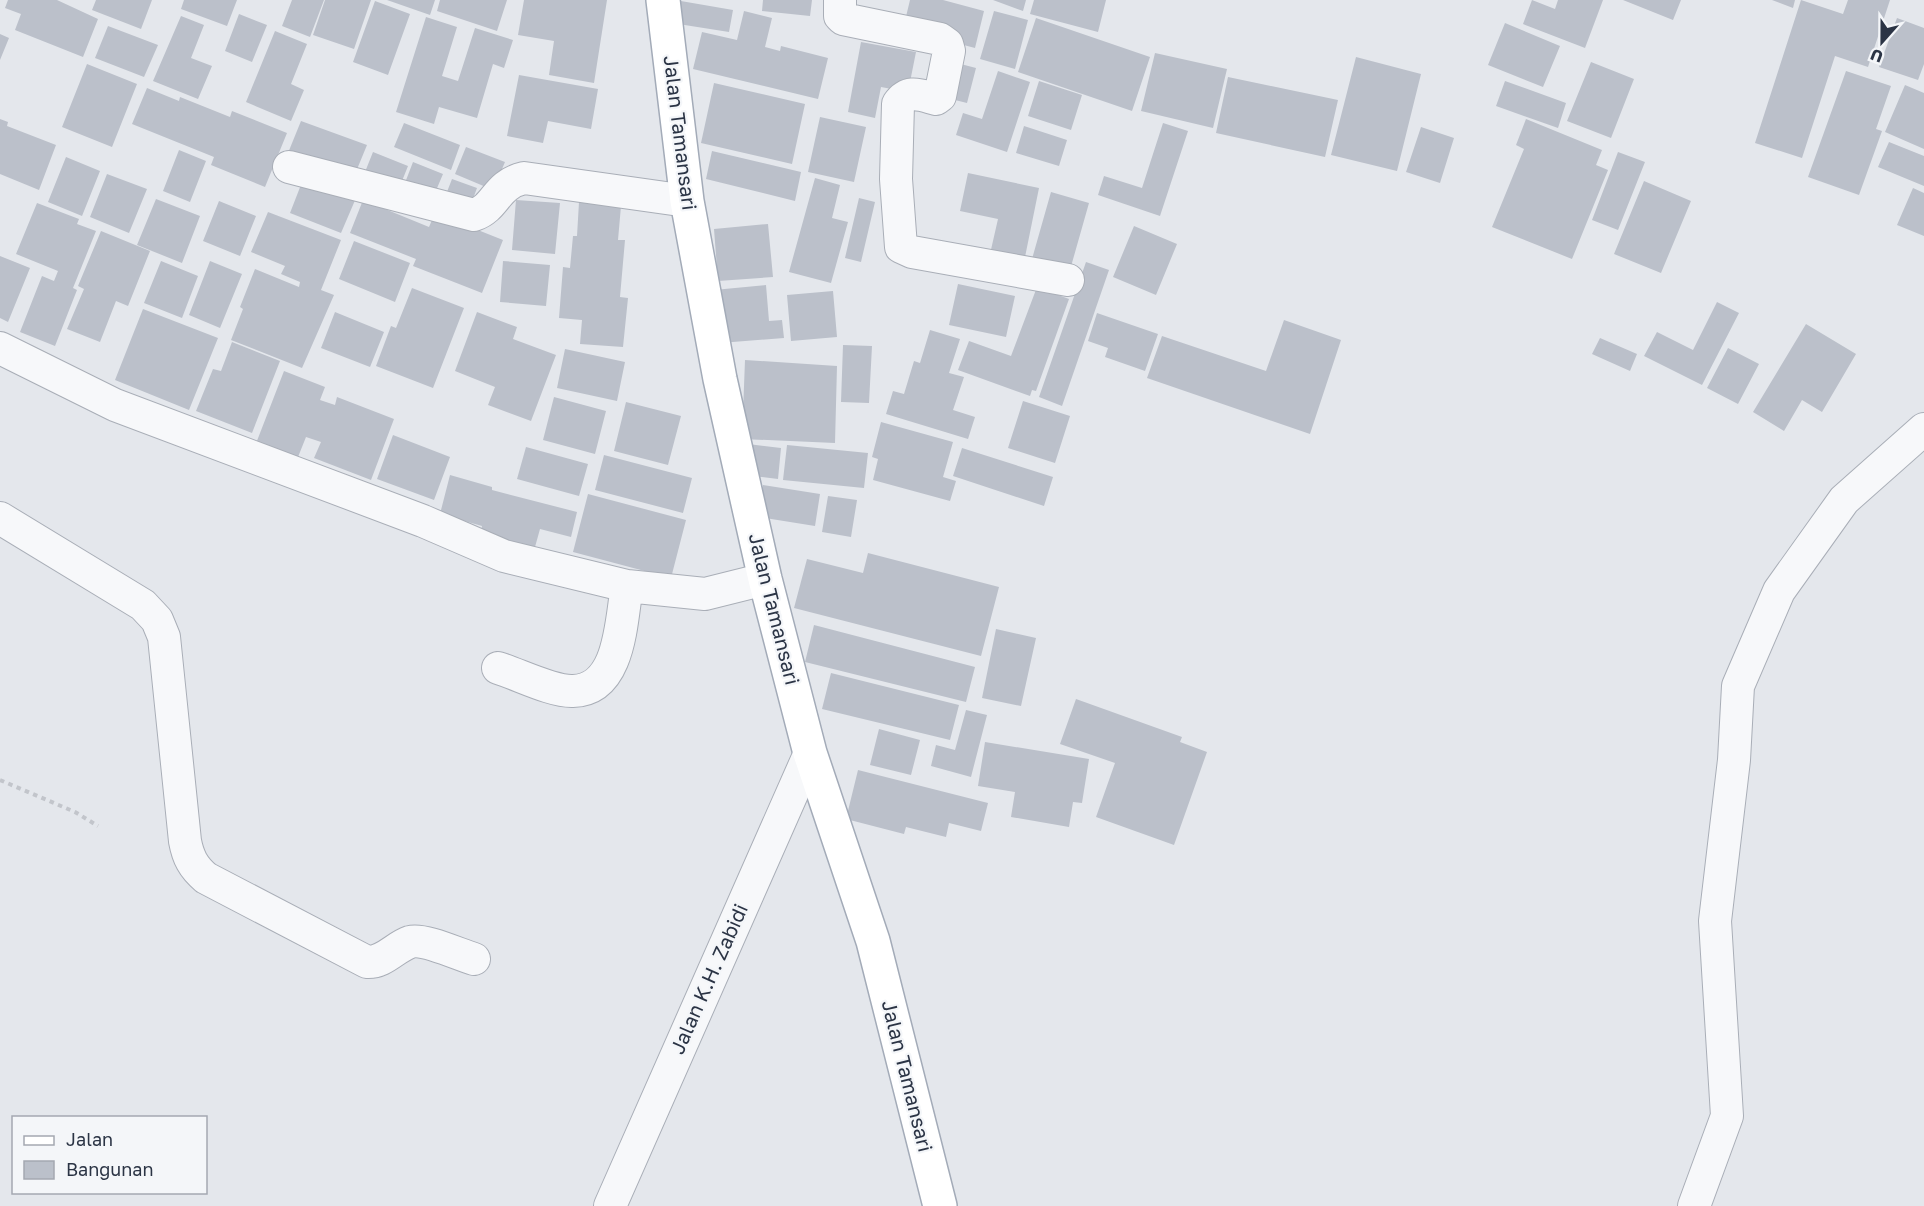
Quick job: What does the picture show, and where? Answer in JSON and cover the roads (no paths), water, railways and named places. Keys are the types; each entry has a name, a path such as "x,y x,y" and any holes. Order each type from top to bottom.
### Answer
{"main road":[{"name":"Jalan Tamansari","path":"663,0 687,201 720,379 765,579 810,753 873,941 940,1206"}],"street":[{"path":"840,0 840,16 843,19 940,39 947,44 949,51 940,96 936,99 909,93 903,96 898,104 896,179 901,247 912,252 1068,280"},
{"path":"289,167 474,215 483,212 502,187 524,178 687,201"},
{"path":"0,348 115,405 423,521 504,556 627,586 705,594 765,579"},
{"path":"1694,1206 1728,1116 1715,921 1734,760 1738,686 1779,591 1844,500 1924,429"},
{"path":"0,518 143,605 158,620 164,637 188,857 196,870 206,878 367,962 375,962 410,942 420,942 474,960"},
{"path":"498,668 561,690 574,691 598,682 609,670 616,649 627,586"},
{"name":"Jalan K.H. Zabidi","path":"610,1206 810,753"}]}
